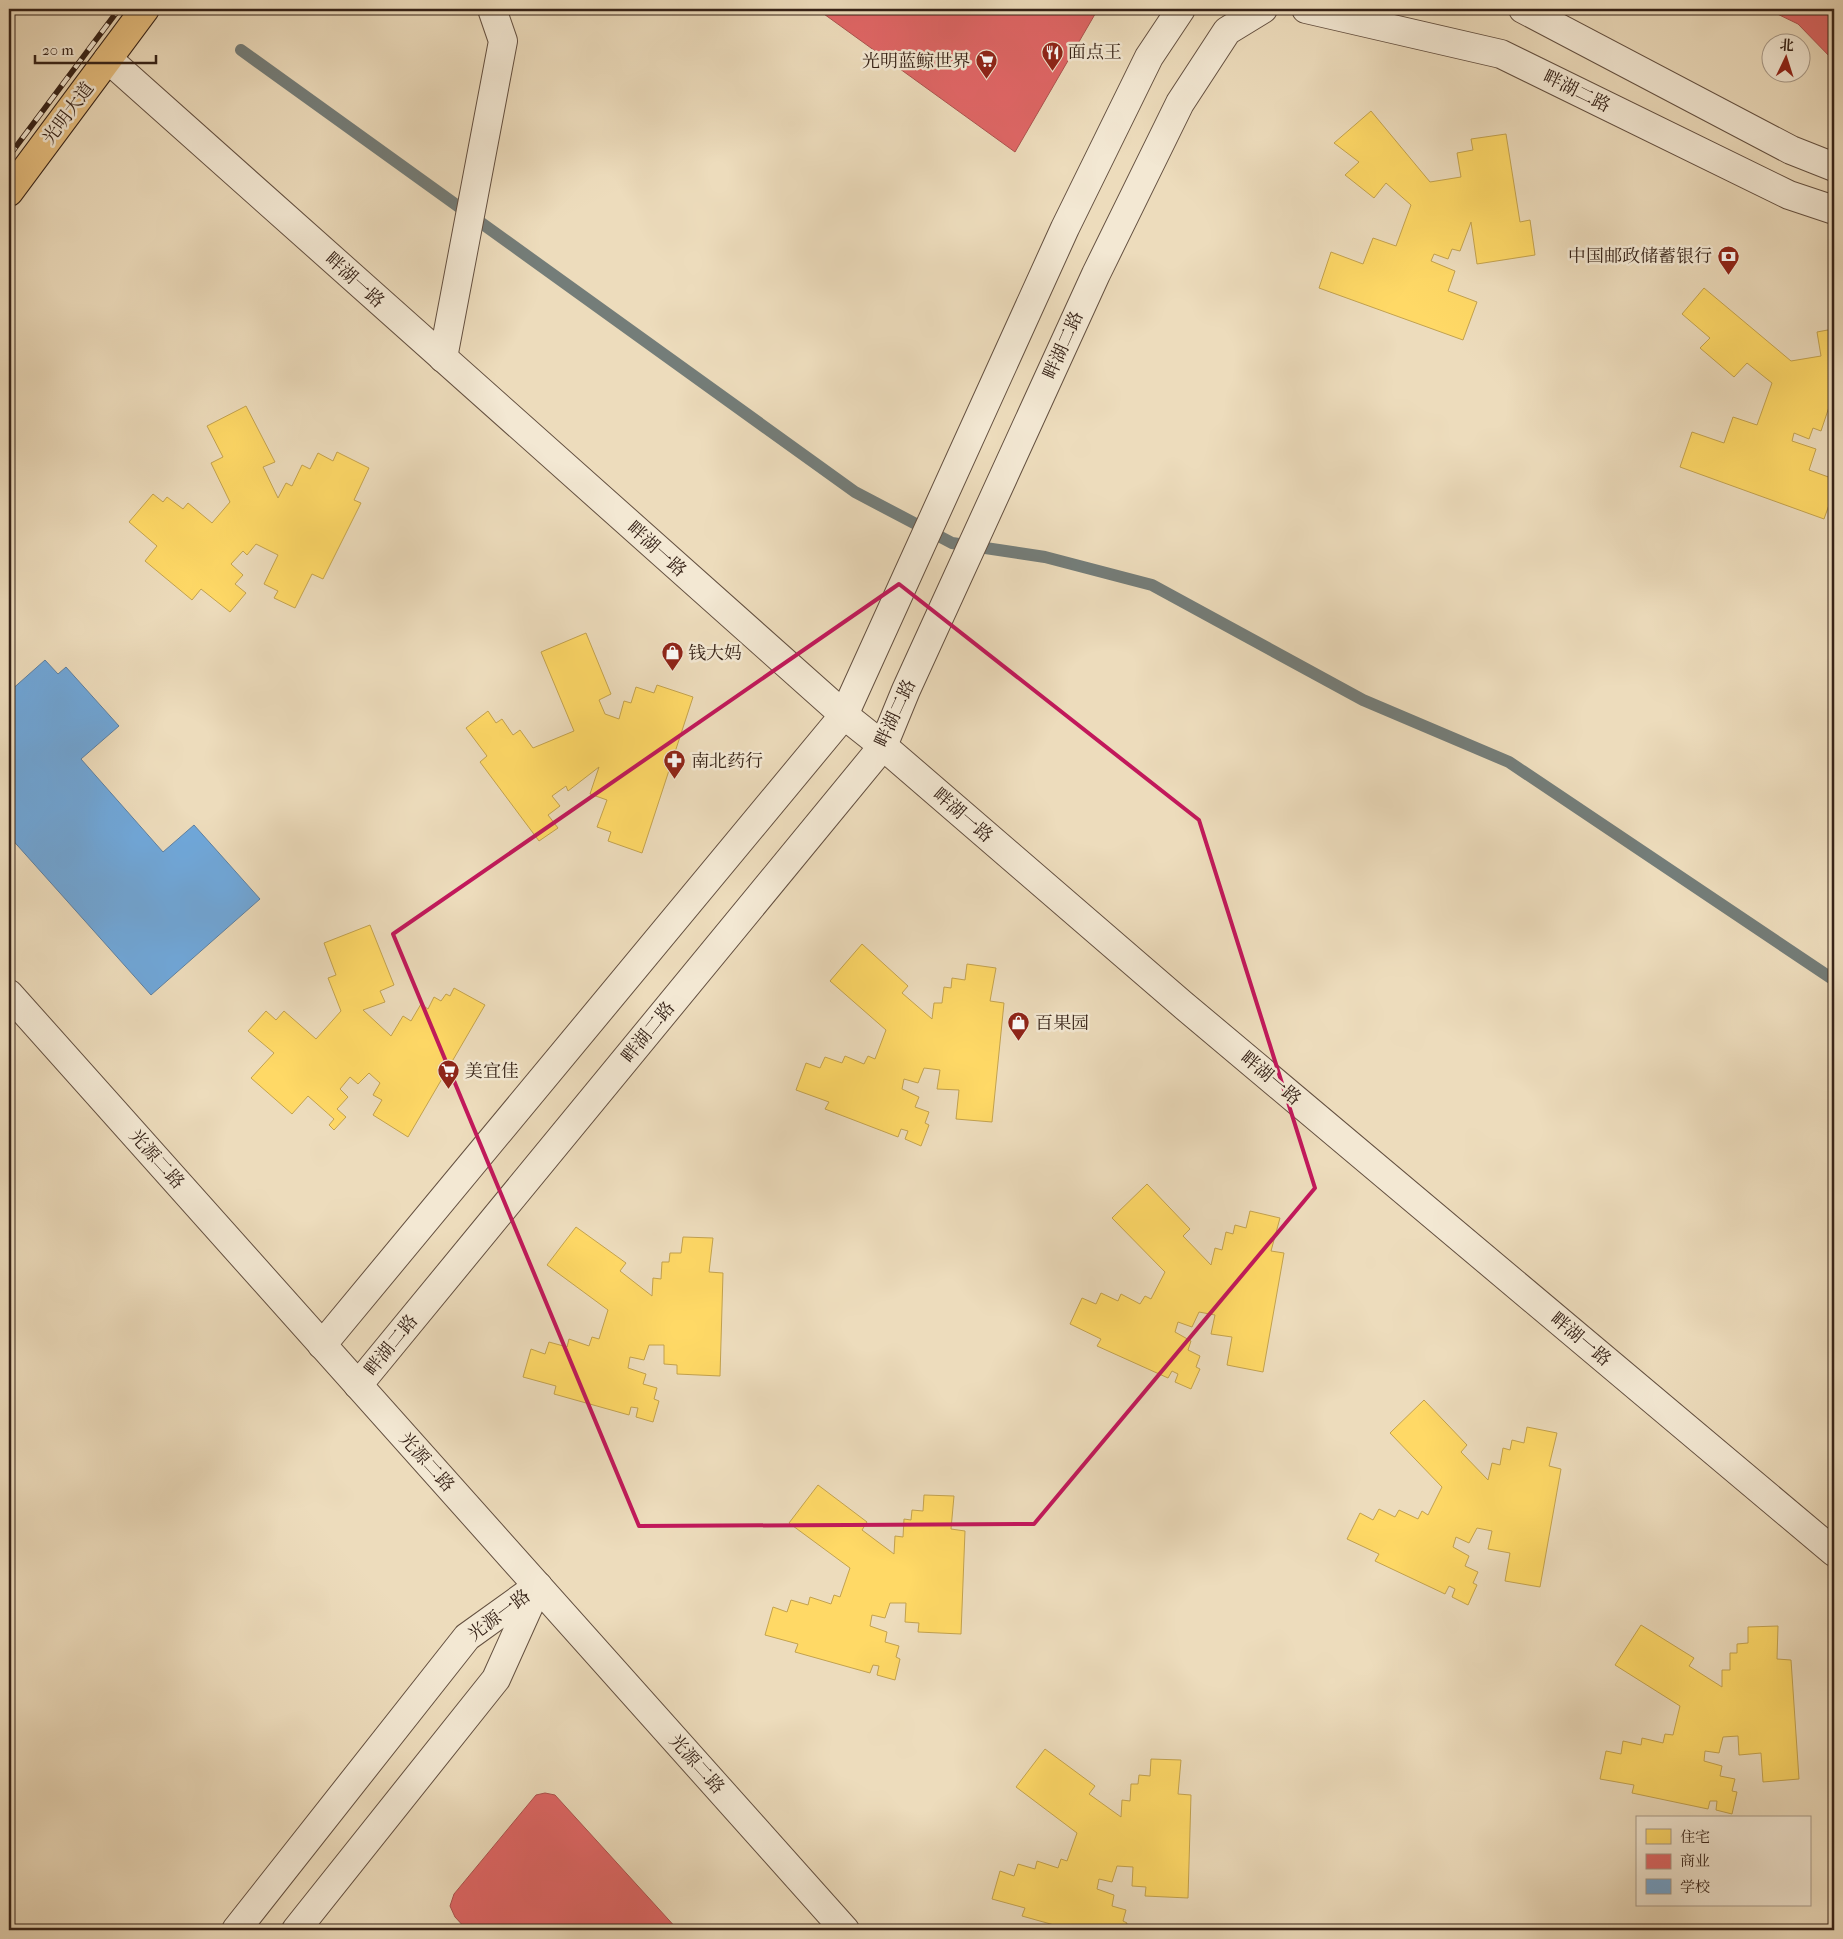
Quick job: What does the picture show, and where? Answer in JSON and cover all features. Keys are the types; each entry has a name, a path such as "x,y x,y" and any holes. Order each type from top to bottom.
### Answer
{"main road":[{"name":"光明大道","path":"9,192 145,9"}],"street":[{"path":"443,358 502,40 492,9"},
{"path":"322,1345 844,716 1052,257 1149,57 1181,9"},
{"name":"畔湖二路","path":"358,1385 883,746 906,690 1096,274 1180,103 1227,31 1262,9"},
{"name":"畔湖二路","path":"1306,9 1501,54 1789,195 1834,210"},
{"path":"1523,9 1791,150 1834,167"},
{"name":"畔湖一路","path":"108,59 844,716 883,746 1189,1010 1834,1552"},
{"name":"光源二路","path":"9,994 845,1930"},
{"name":"光源一路","path":"236,1930 467,1637 538,1586"},
{"name":"光源一路","path":"296,1930 496,1679 538,1586"}],"highlighted area":[{"path":"899,584 1199,820 1315,1188 1034,1524 639,1526 393,934"}],"building: 住宅":[{"path":"869,9 1057,9 1078,23 1016,112"},
{"path":"1371,111 1430,182 1461,177 1457,153 1473,150 1471,139 1506,134 1520,222 1530,220 1535,255 1477,264 1471,222 1460,251 1452,249 1448,259 1434,254 1431,261 1455,271 1448,291 1477,302 1463,340 1319,288 1331,252 1363,264 1373,238 1396,246 1411,205 1386,183 1374,198 1345,175 1359,162 1334,143"},
{"path":"1704,288 1791,361 1821,356 1817,332 1833,329 1832,318 1834,317 1834,420 1831,401 1821,431 1813,428 1809,439 1794,433 1792,441 1816,449 1809,470 1834,479 1834,491 1824,519 1680,467 1692,432 1724,443 1733,417 1757,425 1772,383 1747,363 1734,377 1700,348 1710,338 1682,314"},
{"path":"246,406 275,462 263,467 278,498 286,483 292,486 302,465 310,469 318,453 333,461 337,452 369,468 354,500 361,503 323,579 312,574 295,608 274,598 278,591 264,584 278,555 256,544 247,555 243,551 231,564 243,575 235,584 246,593 230,612 201,589 192,600 145,561 157,546 129,522 153,494 163,502 167,497 183,509 188,503 212,523 230,502 211,463 223,457 207,426"},
{"path":"586,633 611,694 599,700 605,714 619,719 624,701 631,703 636,687 654,693 657,685 693,697 642,853 608,841 611,832 597,827 607,800 590,794 599,767 568,791 566,786 552,796 560,806 548,815 558,828 539,841 480,762 487,756 466,728 488,711 496,723 502,719 513,735 520,730 533,748 574,731 541,652"},
{"path":"370,925 394,985 380,991 385,1002 363,1010 391,1036 403,1016 411,1021 421,1004 428,1009 434,997 441,1001 446,994 450,996 454,988 485,1005 408,1137 373,1115 382,1100 373,1095 380,1083 369,1073 358,1084 350,1077 340,1089 348,1097 337,1109 346,1117 334,1130 329,1125 334,1119 308,1096 292,1114 251,1078 274,1053 248,1031 266,1011 276,1020 284,1011 316,1039 341,1011 328,978 336,975 324,943"},
{"path":"862,944 908,986 902,993 932,1019 934,1003 942,1003 944,987 951,988 952,978 965,980 967,964 996,968 990,1001 1004,1003 992,1122 956,1119 959,1090 937,1089 940,1070 924,1068 918,1083 904,1079 902,1089 919,1097 915,1107 929,1112 925,1123 929,1125 921,1146 905,1139 908,1131 901,1129 898,1137 825,1109 829,1102 796,1090 806,1063 820,1068 825,1057 842,1063 845,1056 864,1064 868,1056 875,1059 886,1030 830,981"},
{"path":"1147,1184 1190,1229 1183,1236 1211,1265 1215,1248 1222,1250 1226,1232 1233,1234 1235,1225 1246,1228 1250,1211 1280,1218 1271,1251 1284,1253 1263,1372 1227,1365 1232,1337 1211,1334 1215,1315 1199,1312 1192,1327 1178,1322 1175,1332 1191,1341 1188,1350 1200,1356 1196,1367 1200,1369 1191,1389 1175,1382 1178,1374 1172,1371 1168,1378 1097,1346 1101,1339 1070,1324 1082,1298 1096,1304 1101,1293 1118,1301 1121,1294 1140,1304 1145,1296 1151,1299 1165,1272 1112,1218"},
{"path":"576,1227 626,1263 620,1271 652,1296 653,1278 661,1279 662,1262 669,1262 670,1253 681,1253 683,1237 713,1238 709,1272 723,1273 720,1376 677,1374 677,1365 664,1364 664,1345 649,1345 644,1360 630,1357 628,1368 646,1374 643,1384 657,1388 654,1399 659,1401 653,1422 636,1417 638,1408 631,1407 629,1415 554,1394 556,1386 523,1377 531,1349 545,1354 549,1342 567,1347 569,1339 589,1346 592,1337 599,1339 608,1310 547,1265"},
{"path":"1424,1400 1467,1445 1461,1452 1488,1480 1492,1463 1500,1465 1503,1448 1510,1450 1512,1440 1524,1443 1527,1427 1557,1433 1549,1466 1561,1469 1540,1587 1505,1581 1510,1553 1488,1549 1492,1531 1477,1528 1469,1543 1456,1537 1453,1547 1469,1556 1465,1566 1478,1572 1473,1583 1477,1585 1468,1605 1452,1597 1455,1589 1449,1586 1445,1594 1375,1561 1379,1554 1347,1539 1360,1513 1373,1520 1379,1509 1395,1517 1399,1510 1418,1519 1422,1511 1428,1515 1442,1487 1390,1433"},
{"path":"818,1485 867,1522 862,1530 894,1554 895,1536 903,1537 904,1519 911,1520 912,1510 923,1511 924,1495 954,1496 951,1529 965,1531 961,1634 918,1632 919,1623 905,1622 906,1603 890,1603 885,1618 872,1615 870,1626 887,1632 885,1642 899,1646 896,1657 900,1659 895,1680 877,1675 879,1666 873,1665 870,1673 795,1652 798,1644 765,1635 773,1607 787,1612 791,1600 808,1605 810,1597 831,1604 834,1595 840,1597 850,1568 789,1523"},
{"path":"1641,1625 1694,1658 1689,1666 1722,1687 1722,1670 1730,1670 1730,1653 1737,1653 1737,1644 1748,1643 1748,1627 1778,1626 1777,1659 1791,1660 1799,1779 1763,1782 1761,1753 1739,1755 1738,1736 1723,1737 1719,1753 1705,1751 1704,1761 1722,1766 1720,1776 1735,1779 1732,1791 1737,1792 1732,1814 1716,1810 1717,1801 1710,1801 1708,1809 1632,1793 1634,1785 1600,1779 1606,1751 1621,1754 1623,1741 1641,1745 1642,1738 1663,1743 1665,1734 1673,1735 1680,1706 1615,1665"},
{"path":"1045,1749 1095,1786 1089,1794 1121,1817 1122,1800 1130,1801 1131,1784 1138,1784 1139,1775 1150,1776 1151,1759 1181,1760 1178,1794 1191,1795 1188,1898 1145,1896 1146,1887 1132,1886 1133,1867 1117,1866 1112,1882 1099,1879 1097,1889 1114,1895 1112,1906 1126,1910 1123,1921 1127,1923 1125,1930 1072,1930 1022,1916 1025,1908 992,1899 1000,1871 1014,1876 1018,1864 1035,1869 1037,1861 1058,1868 1061,1859 1067,1861 1077,1833 1016,1787"}],"building: 商业":[{"name":"光明蓝鲸世界","path":"817,9 1098,9 1015,152"},
{"path":"1767,9 1834,9 1834,61 1810,36 1810,32 1806,32 1798,24"},
{"path":"545,1793 555,1795 678,1930 467,1930 455,1917 450,1906 454,1894 536,1795"}],"building: 学校":[{"path":"45,660 58,674 66,667 119,726 81,759 163,852 194,825 260,899 151,995 9,836 9,692"}],"waterway":[{"path":"241,50 855,492 952,543 1045,557 1152,585 1363,700 1509,762 1834,980"}],"railway":[{"path":"9,156 119,9"}],"place":[{"name":"面点王","path":"1052,71"},
{"name":"光明蓝鲸世界","path":"986,80"},
{"name":"中国邮政储蓄银行","path":"1728,275"},
{"name":"钱大妈","path":"672,672"},
{"name":"南北药行","path":"675,780"},
{"name":"百果园","path":"1019,1042"},
{"name":"美宜佳","path":"449,1090"}]}
